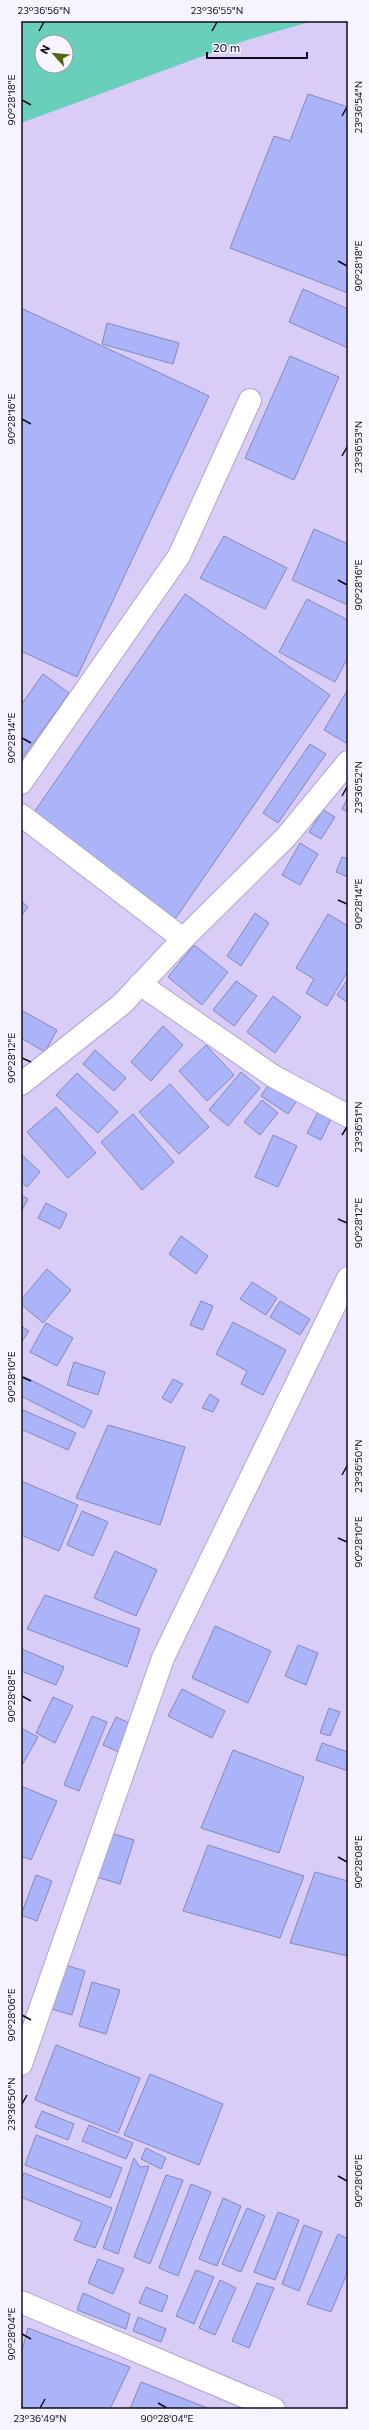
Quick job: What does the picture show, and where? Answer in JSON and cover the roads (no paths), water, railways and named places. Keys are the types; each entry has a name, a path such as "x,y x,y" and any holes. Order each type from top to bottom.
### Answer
{"street":[{"path":"21,783 179,556 250,400"},
{"path":"21,1084 122,1004 183,939 286,837 348,762"},
{"path":"21,815 183,939"},
{"path":"140,984 273,1076 348,1116"},
{"path":"21,2064 163,1658 348,1278"},
{"path":"21,2302 274,2409"}]}
